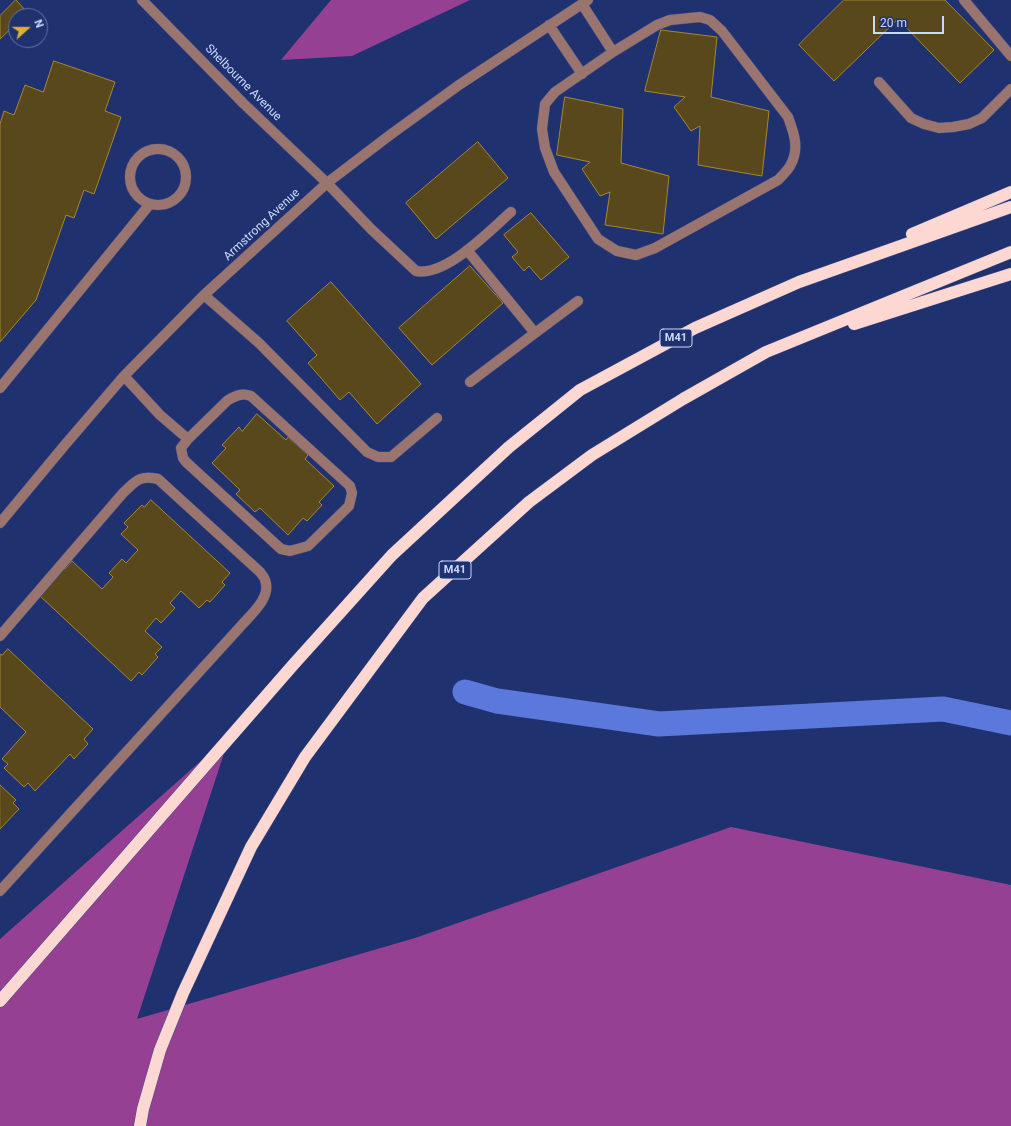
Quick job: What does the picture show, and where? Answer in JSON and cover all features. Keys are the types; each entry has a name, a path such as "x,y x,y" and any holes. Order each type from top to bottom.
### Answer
{"highway":[{"path":"798,282 1011,192"},
{"name":"M41","path":"0,1000 392,555 509,447 580,390 695,328 798,282 1011,207"},
{"name":"M41","path":"140,1126 160,1050 180,1000 251,847 305,757 424,598 529,502 592,455 683,399 766,352 1011,252"},
{"path":"766,352 1011,274"}],"street":[{"path":"964,0 1011,56"},
{"name":"Shelbourne Avenue","path":"146,1 244,104 416,271 423,272 434,270 445,264 467,250 510,212"},
{"path":"585,2 613,52"},
{"name":"Armstrong Avenue","path":"0,523 124,376 204,295 327,183 447,94 585,2"},
{"path":"700,17 710,20 722,31 788,117 794,133 796,146 791,165 778,180 655,248 636,255 617,251 598,239 554,172 545,148 542,129 545,104 555,92 613,52 657,25 670,20 700,17"},
{"path":"549,25 582,74"},
{"path":"879,82 911,118 924,124 939,128 953,128 969,124 982,118 1011,89"},
{"path":"156,149 166,150 174,154 181,162 185,170 186,180 183,190 169,203 159,205 150,204 141,199 134,192 130,183 130,173 138,156 147,151 156,149"},
{"path":"0,388 150,204"},
{"path":"467,250 535,332"},
{"path":"204,295 259,343 367,452 378,457 390,456 437,418"},
{"path":"470,382 535,332 578,302"},
{"path":"124,376 160,415 188,439"},
{"path":"244,394 251,396 350,486 352,493 349,506 308,546 290,552 281,549 186,462 183,458 181,448 188,439 228,400 244,394"},
{"path":"0,636 123,493 137,480 147,476 158,479 260,572 266,581 266,591 262,601 245,622 0,891"}],"shaded area":[{"path":"331,0 470,0 352,56 281,60"},
{"path":"230,735 137,1019 415,938 731,827 1011,885 1011,1126 0,1126 0,939"}],"building":[{"path":"16,0 23,8 8,8"},
{"path":"844,0 945,0 994,50 960,83 898,19 834,81 799,45"},
{"path":"8,8 8,32 0,39 0,16"},
{"path":"661,30 717,37 711,97 769,111 762,176 698,165 700,126 691,131 674,107 685,97 645,91"},
{"path":"54,61 115,82 105,111 121,117 94,194 84,190 74,218 66,215 36,300 0,342 0,124 4,111 14,115 25,85 43,92"},
{"path":"565,97 623,109 621,163 669,176 663,234 605,225 610,192 600,196 582,169 590,162 557,155"},
{"path":"478,142 508,178 436,239 406,203"},
{"path":"531,213 569,257 541,280 529,266 524,271 512,257 518,252 504,235"},
{"path":"470,266 503,303 432,365 399,328"},
{"path":"331,282 421,384 377,424 349,392 340,400 308,363 317,355 287,321"},
{"path":"257,414 286,440 288,437 308,455 305,459 334,486 319,502 322,505 307,521 303,518 288,535 260,508 255,512 236,494 240,490 212,463 226,448 222,445 239,427 242,431"},
{"path":"151,500 230,573 222,582 225,585 210,602 207,600 199,608 181,591 170,603 175,608 161,623 156,618 145,631 162,647 155,654 158,657 142,675 139,672 131,681 40,596 62,567 65,569 72,561 102,589 113,577 109,573 122,559 126,563 138,550 121,534 128,527 124,523 142,505 144,507"},
{"path":"8,649 93,729 84,739 88,744 74,759 70,754 35,791 28,783 24,787 4,768 8,764 2,759 26,732 0,707 0,654 2,655"},
{"path":"0,785 16,800 13,803 19,809 0,829"}],"waterway":[{"path":"465,692 497,701 659,724 943,709 1011,723"}]}
